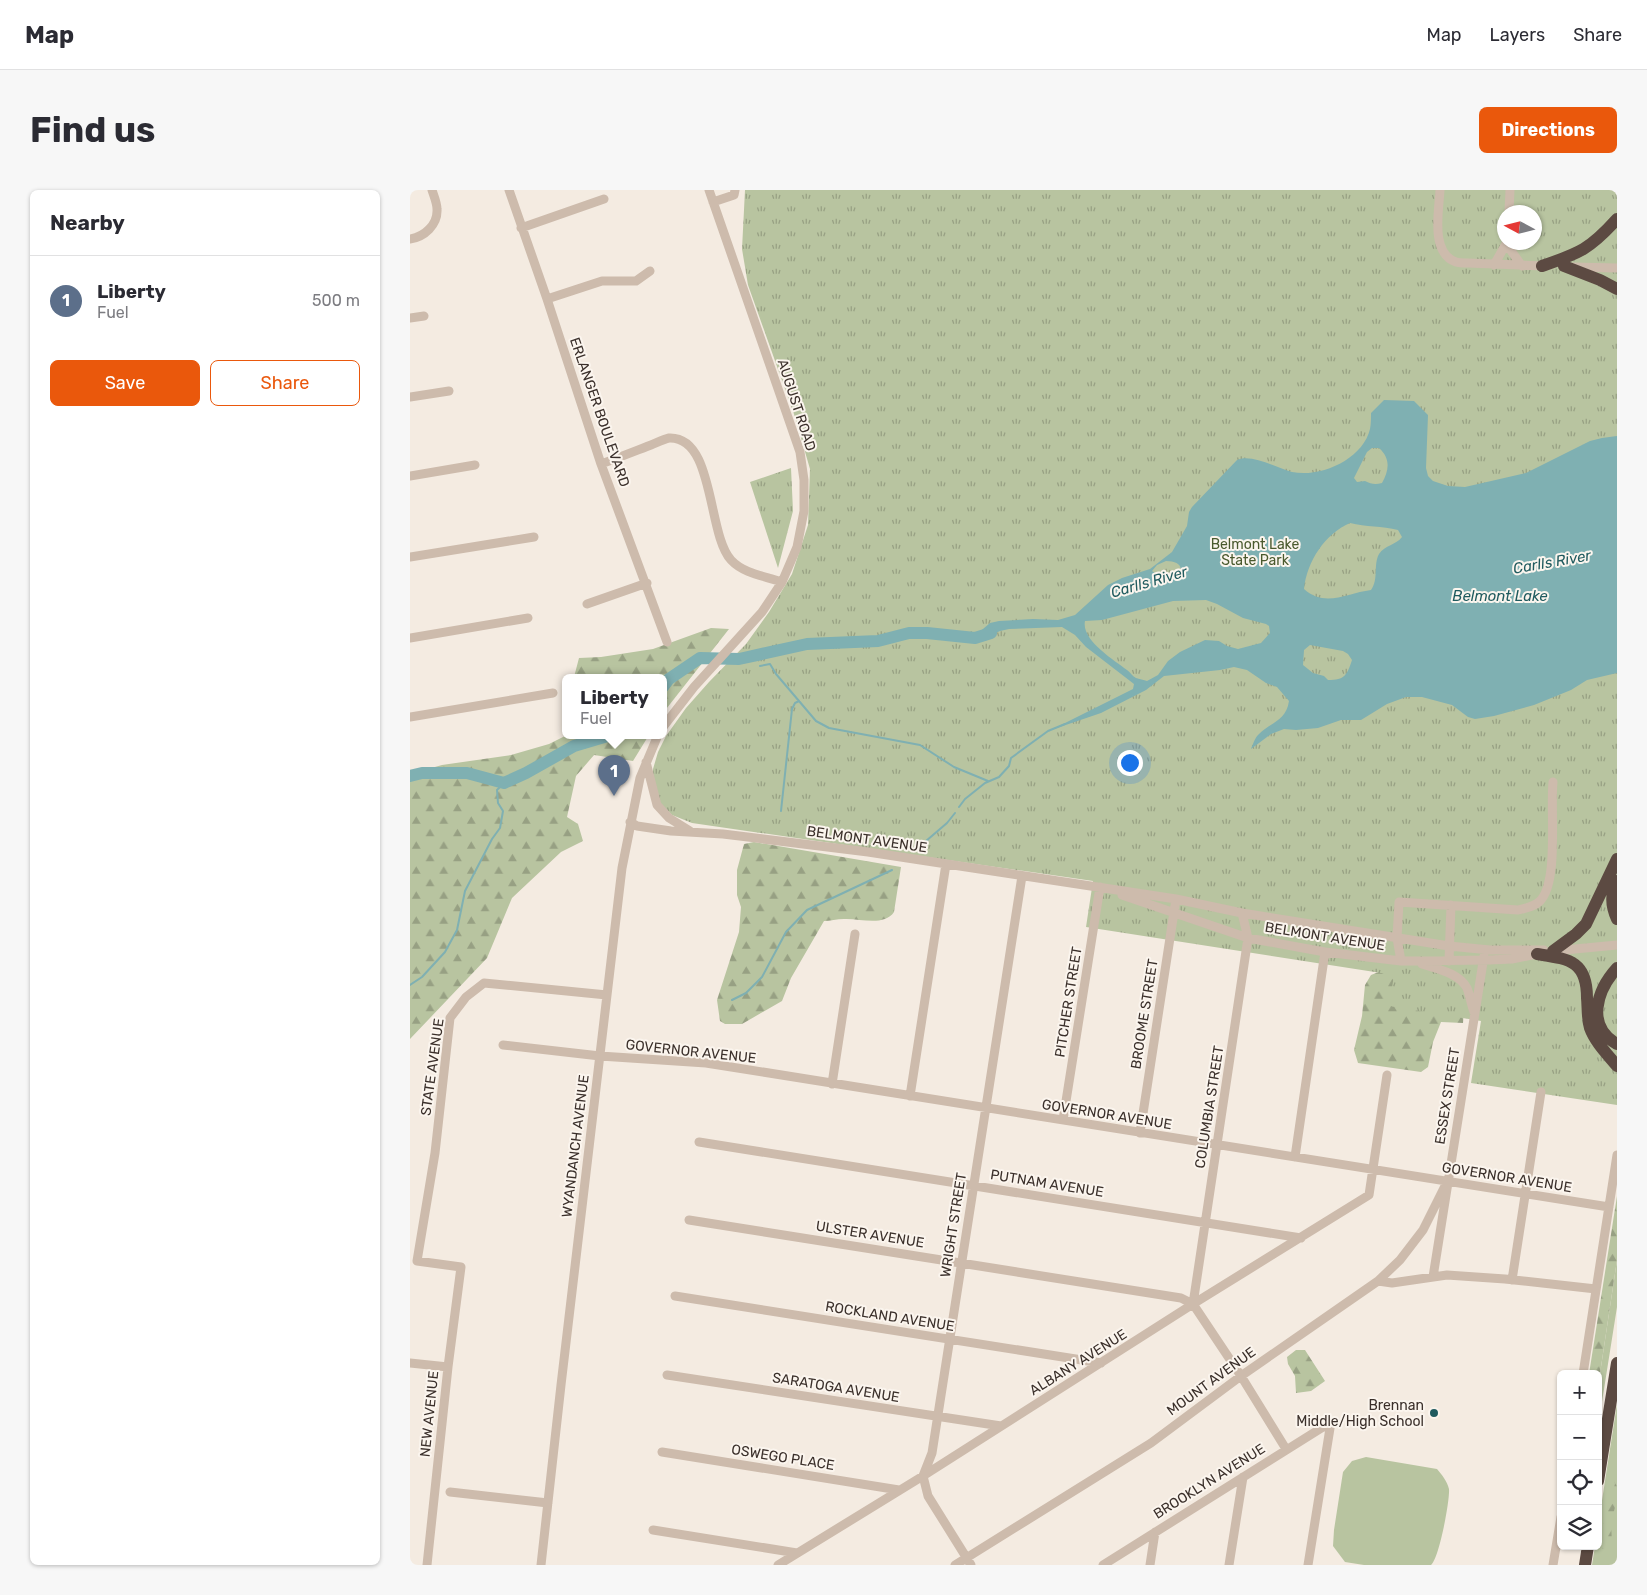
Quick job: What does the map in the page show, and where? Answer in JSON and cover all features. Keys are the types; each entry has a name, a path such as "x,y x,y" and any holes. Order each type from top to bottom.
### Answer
{"highway":[{"path":"1542,266 1572,256 1590,246 1617,219"},
{"path":"1564,266 1617,289"},
{"path":"1553,951 1586,924 1617,859"},
{"path":"1617,881 1612,903 1617,919"},
{"path":"1537,954 1569,960 1581,970 1587,984 1590,1028 1617,1066"},
{"path":"1617,968 1605,985 1598,1002 1597,1013 1598,1023 1610,1040 1617,1044"},
{"path":"1601,1460 1617,1363"},
{"path":"1585,1565 1587,1550"}],"street":[{"path":"410,239 427,232 434,224 438,210 432,190"},
{"name":"ERLANGER BOULEVARD","path":"509,190 602,464 668,642"},
{"name":"AUGUST ROAD","path":"667,720 710,669 762,612 782,582 796,547 804,511 804,480 800,452 710,190"},
{"path":"713,202 734,195 736,190"},
{"path":"1440,190 1438,237 1440,248 1446,256 1455,262 1494,265 1617,268"},
{"path":"1509,205 1510,190"},
{"path":"521,228 604,199"},
{"path":"1494,265 1503,250"},
{"path":"1511,250 1522,266"},
{"path":"547,299 602,281 636,281 650,271"},
{"path":"410,318 424,316"},
{"path":"410,397 449,391"},
{"path":"602,464 668,438 681,441 693,449 701,463 722,544 730,559 742,570 782,582"},
{"path":"410,476 475,466"},
{"path":"410,557 534,537"},
{"path":"587,604 647,583"},
{"path":"410,638 528,618"},
{"path":"410,717 553,693"},
{"name":"WYANDANCH AVENUE","path":"541,1565 622,868 640,778 656,739"},
{"path":"646,762 657,805 669,818 692,833"},
{"path":"1401,961 1397,938 1399,902 1518,910 1531,907 1546,894 1550,880 1552,855 1553,782"},
{"name":"BELMONT AVENUE","path":"630,822 637,826 692,833 723,834 868,852 1176,899 1242,913 1449,946 1553,951"},
{"path":"910,1096 946,864"},
{"name":"WRIGHT STREET","path":"923,1476 932,1454 1022,876"},
{"name":"BELMONT AVENUE","path":"1100,888 1248,938 1325,952 1401,961 1512,958 1553,951 1617,945"},
{"name":"PITCHER STREET","path":"1063,1120 1100,888"},
{"name":"BROOME STREET","path":"1140,1133 1176,899"},
{"path":"1449,961 1451,906"},
{"name":"COLUMBIA STREET","path":"1193,1304 1248,938 1242,913"},
{"path":"832,1084 855,934"},
{"name":"ESSEX STREET","path":"1433,1277 1485,949"},
{"path":"1295,1157 1325,952"},
{"path":"1415,961 1447,972 1461,980 1469,993 1474,1014"},
{"name":"STATE AVENUE","path":"461,1267 417,1261 435,1152 450,1018 466,997 484,983 607,995"},
{"name":"GOVERNOR AVENUE","path":"503,1045 600,1056 706,1064 1609,1207"},
{"path":"1372,1169 1387,1075"},
{"path":"1512,1280 1541,1092"},
{"name":"PUTNAM AVENUE","path":"699,1142 1301,1238"},
{"path":"1584,1370 1617,1154"},
{"name":"ALBANY AVENUE","path":"778,1565 923,1476 1193,1304 1369,1195 1372,1169"},
{"name":"MOUNT AVENUE","path":"955,1565 969,1561 1151,1442 1378,1280 1400,1260 1423,1230 1447,1182"},
{"name":"ULSTER AVENUE","path":"688,1220 1182,1298 1193,1304"},
{"name":"NEW AVENUE","path":"427,1565 448,1367 461,1267"},
{"path":"1378,1280 1392,1283 1447,1275 1596,1289"},
{"name":"ROCKLAND AVENUE","path":"675,1296 1101,1363"},
{"path":"1193,1304 1241,1376 1286,1449"},
{"path":"410,1363 448,1367"},
{"name":"SARATOGA AVENUE","path":"667,1375 1001,1426"},
{"name":"BROOKLYN AVENUE","path":"1103,1565 1331,1422 1308,1565"},
{"name":"OSWEGO PLACE","path":"662,1452 899,1490"},
{"path":"923,1476 928,1496 969,1561"},
{"path":"1229,1565 1243,1477"},
{"path":"450,1492 548,1503"},
{"path":"653,1530 797,1553"},
{"path":"1150,1565 1155,1532"},
{"path":"1553,1565 1557,1540"}],"green space":[{"name":"Belmont Lake State Park","path":"745,190 1617,190 1617,1105 1471,1083 1481,1021 1389,1006 1394,975 1086,927 1093,881 692,823 672,815 659,802 653,783 653,769 658,752 664,739 667,739 667,735 686,708 746,644 769,612 792,574 808,525 810,469 795,417 748,285 742,249"},
{"path":"791,468 793,511 778,568 750,482"},
{"path":"711,628 729,629 667,708 667,674 575,674 579,658 601,657 653,649"},
{"path":"562,738 647,739 633,761 594,755 576,776 567,817 578,824 583,841 561,852 512,898 487,958 410,1039 410,774 442,765 511,755 549,744"},
{"path":"754,842 901,867 894,912 890,917 878,921 844,919 824,921 791,978 782,1001 742,1024 725,1024 720,1021 717,1000 739,932 741,907 737,895 737,870 744,844"},
{"path":"1386,969 1464,1009 1463,1023 1441,1022 1433,1042 1428,1067 1421,1072 1358,1063 1354,1050 1362,1016 1365,985 1371,975"},
{"path":"1617,1196 1617,1260 1601,1370 1590,1370"},
{"path":"1617,1260 1617,1307 1602,1402 1601,1370"},
{"path":"1296,1350 1305,1350 1325,1381 1311,1391 1296,1393 1295,1376 1288,1364 1287,1357"},
{"path":"1617,1404 1617,1565 1592,1565 1594,1550 1602,1550 1602,1500"},
{"path":"1366,1457 1437,1469 1446,1481 1449,1495 1446,1516 1437,1552 1431,1565 1364,1565 1345,1562 1333,1546 1343,1472 1352,1461"},
{"path":"1612,1465 1617,1467 1617,1499 1611,1523 1612,1543 1606,1559 1606,1565 1598,1565 1604,1543 1603,1522 1615,1484"}],"water":[{"name":"Belmont Lake","path":"1384,400 1414,401 1428,415 1426,468 1428,476 1433,481 1448,486 1465,487 1526,473 1590,441 1617,436 1617,673 1587,680 1571,690 1534,705 1475,719 1468,717 1452,705 1422,697 1406,697 1387,704 1361,720 1341,720 1318,728 1284,729 1271,734 1251,749 1258,735 1285,713 1289,701 1277,687 1266,683 1247,670 1234,667 1164,676 1146,690 1101,713 1051,730 1133,689 1134,684 1086,647 1075,635 1062,627 1009,629 976,642 976,635 990,623 1033,619 1058,620 1075,615 1108,585 1122,578 1150,569 1172,552 1187,526 1189,512 1192,507 1237,460 1249,458 1292,472 1303,473 1328,469 1339,464 1359,449 1366,440 1370,429 1371,413","holes":["1372,448 1379,448 1386,456 1388,465 1382,483 1357,482 1354,478 1367,452","1350,523 1386,528 1398,530 1402,537 1379,554 1376,563 1375,581 1371,590 1336,598 1320,598 1304,589 1309,568 1325,541","1171,561 1178,564 1181,569 1173,578 1160,577 1152,571 1157,565","1206,600 1243,618 1266,624 1269,626 1270,633 1261,643 1238,649 1227,646 1219,641 1205,640 1180,652 1168,661 1158,675 1147,681 1135,677 1093,642 1085,628 1085,621 1102,620 1173,601","1310,645 1343,651 1352,660 1344,676 1334,680 1328,680 1324,676 1313,673 1303,665 1304,650"]}],"waterway":[{"name":"Carlls River","path":"667,682 700,658 739,659 807,644 878,641 909,633 975,638 991,633"},
{"path":"760,666 770,664 799,701"},
{"path":"781,811 792,709 795,703 799,701 816,721 829,728 920,745 954,767 988,781"},
{"path":"959,807 965,799 985,783 999,777 1009,766 1011,758 1048,731 1065,724"},
{"name":"Carlls River","path":"410,776 422,773 467,773 504,783 574,746 598,739"},
{"path":"410,985 422,977 445,952 457,930 465,891 492,839 500,828 503,811 498,803 497,790 504,783"},
{"path":"919,847 947,823 955,813"},
{"path":"732,1000 746,993 762,977 786,932 807,910 892,870"}],"place":[{"name":"Liberty","path":"614,796"},
{"name":"Brennan Middle/High School","path":"1434,1413"}]}
